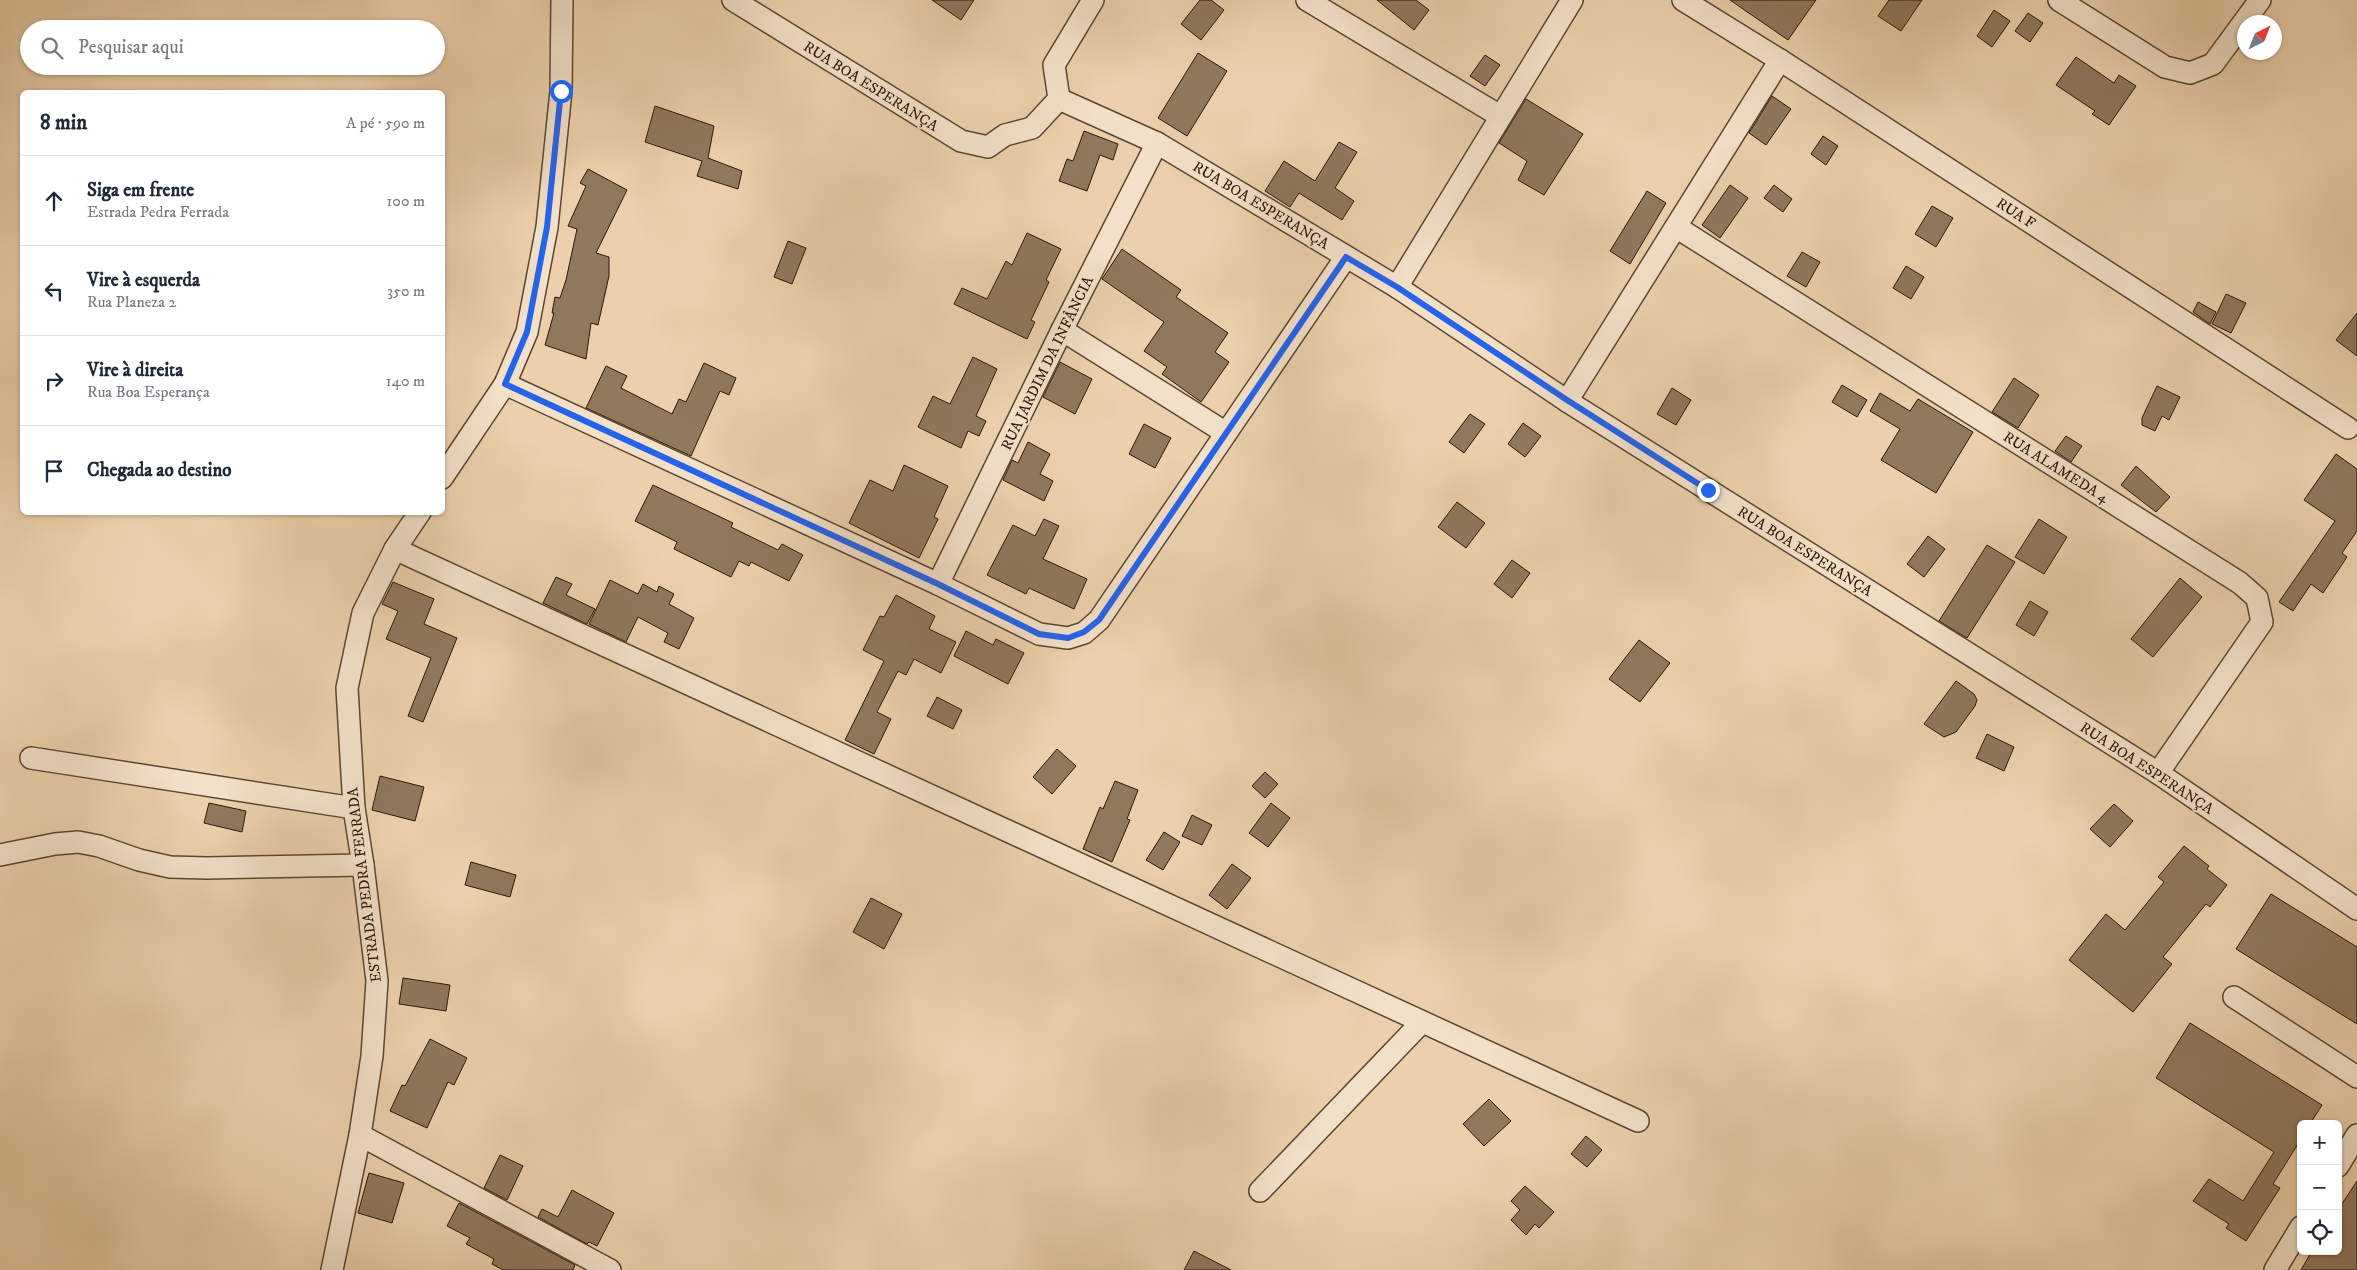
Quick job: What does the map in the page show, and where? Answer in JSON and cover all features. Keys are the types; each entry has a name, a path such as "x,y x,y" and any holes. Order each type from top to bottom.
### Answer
{"street":[{"path":"445,474 505,384 527,332 547,227 561,91 562,0"},
{"name":"RUA BOA ESPERANÇA","path":"733,0 961,141 988,146 1005,134 1032,128 1058,99 1157,143 1397,287 1567,400 2158,773 2357,909"},
{"path":"1058,99 1054,65 1093,0"},
{"path":"1307,0 1500,116"},
{"path":"1397,287 1572,0"},
{"name":"RUA F","path":"1683,0 1780,60 2348,428"},
{"path":"2059,0 2165,67 2190,73 2212,64 2260,0"},
{"path":"1567,400 1780,60"},
{"name":"RUA JARDIM DA INFÂNCIA","path":"938,584 1062,330 1157,143"},
{"name":"RUA ALAMEDA 4","path":"1676,227 2240,583 2257,598 2262,622 2158,773"},
{"path":"505,384 938,584 1039,634 1068,638 1084,632 1099,620 1346,257"},
{"path":"1062,330 1226,433"},
{"name":"ESTRADA PEDRA FERRADA","path":"332,1270 360,1135 372,1056 377,981 364,865 354,808 347,688 363,613 395,549 418,515"},
{"path":"395,549 1638,1121"},
{"path":"31,758 354,808"},
{"path":"0,855 55,844 78,842 170,867 223,868 364,865"},
{"path":"2234,997 2357,1077"},
{"path":"1260,1191 1422,1022"},
{"path":"360,1135 610,1270"},
{"path":"2339,1165 2357,1135"},
{"path":"2275,1270 2297,1234"}],"building":[{"path":"932,0 974,0 961,20"},
{"path":"1200,0 1211,0 1224,10 1201,40 1181,24"},
{"path":"1377,0 1416,0 1429,10 1414,30"},
{"path":"1730,0 1816,0 1788,40"},
{"path":"1889,0 1922,0 1901,31 1878,16"},
{"path":"1994,10 2010,21 1992,47 1977,36"},
{"path":"2028,13 2043,23 2030,42 2015,31"},
{"path":"1198,53 1227,71 1187,136 1158,118"},
{"path":"1485,55 1500,65 1485,86 1470,76"},
{"path":"2076,57 2114,83 2119,75 2136,86 2109,125 2092,114 2095,111 2056,85"},
{"path":"1772,96 1791,109 1766,145 1749,133"},
{"path":"1526,99 1583,134 1544,195 1518,180 1527,161 1499,143"},
{"path":"655,106 714,126 708,158 742,171 738,189 697,176 702,161 645,142"},
{"path":"1084,131 1118,144 1113,160 1100,155 1087,191 1059,181 1067,159 1073,161"},
{"path":"1823,136 1838,146 1826,165 1811,154"},
{"path":"1339,142 1357,152 1335,188 1354,201 1342,220 1299,193 1290,207 1265,191 1284,161 1315,181"},
{"path":"588,169 627,190 596,253 609,257 609,276 598,325 591,323 586,359 545,345 554,313 552,313 555,297 560,298 566,280 577,229 568,226 586,186 580,183"},
{"path":"1730,185 1748,198 1720,238 1702,225"},
{"path":"1774,185 1792,199 1783,212 1764,198"},
{"path":"1647,191 1666,203 1630,264 1610,251"},
{"path":"1932,206 1953,218 1936,247 1915,234"},
{"path":"1027,233 1061,249 1046,280 1049,282 1031,320 1035,322 1027,339 954,304 962,288 987,299 1006,261 1012,265"},
{"path":"788,241 806,248 792,284 774,277"},
{"path":"1122,249 1181,290 1176,297 1228,333 1215,352 1229,362 1201,402 1162,374 1167,367 1144,351 1164,322 1102,279"},
{"path":"1802,252 1820,262 1806,287 1787,276"},
{"path":"1906,266 1924,277 1911,299 1893,288"},
{"path":"2226,294 2246,303 2231,333 2212,324"},
{"path":"2198,302 2216,312 2210,324 2193,312"},
{"path":"2357,313 2357,356 2336,340"},
{"path":"973,357 997,369 976,416 986,421 979,436 968,431 961,448 918,427 933,396 950,404"},
{"path":"1060,362 1092,379 1075,414 1043,397"},
{"path":"704,363 736,378 729,395 720,391 691,456 586,408 606,366 627,376 621,388 672,414 679,399 686,402"},
{"path":"2014,378 2039,395 2018,428 1992,412"},
{"path":"1842,385 1867,400 1857,417 1832,402"},
{"path":"2157,386 2180,397 2169,420 2162,416 2155,431 2142,425 2142,418"},
{"path":"1672,388 1691,400 1676,425 1657,414"},
{"path":"1880,393 1910,411 1918,399 1973,432 1936,493 1881,460 1900,429 1870,411"},
{"path":"1470,414 1485,424 1464,453 1449,442"},
{"path":"1523,423 1541,436 1525,457 1508,444"},
{"path":"1144,424 1171,438 1155,468 1129,454"},
{"path":"2066,436 2082,446 2071,462 2055,451"},
{"path":"1028,442 1050,454 1040,474 1053,481 1044,501 1003,480 1012,460 1018,463"},
{"path":"2336,454 2357,469 2357,531 2342,553 2347,557 2323,593 2311,584 2293,611 2279,602 2335,521 2304,500"},
{"path":"904,465 948,486 934,517 938,519 919,558 849,523 870,480 893,491"},
{"path":"2136,466 2170,497 2156,512 2121,485"},
{"path":"653,485 733,523 731,527 778,550 782,544 803,555 789,581 751,562 749,566 739,561 731,577 674,549 677,542 635,521"},
{"path":"1457,502 1485,523 1466,548 1438,527"},
{"path":"1044,519 1059,526 1043,559 1087,579 1074,609 1029,588 1026,594 987,575 1013,525 1035,536"},
{"path":"2039,519 2067,537 2044,574 2015,557"},
{"path":"1928,536 1945,549 1924,577 1907,564"},
{"path":"1987,545 2015,562 1967,638 1939,621"},
{"path":"1512,560 1530,573 1512,598 1494,584"},
{"path":"556,577 572,584 566,595 595,609 587,624 543,603"},
{"path":"2180,578 2202,597 2153,657 2131,639"},
{"path":"610,580 638,594 643,584 657,592 659,586 674,594 669,604 694,618 679,649 664,642 668,633 638,617 626,642 589,624"},
{"path":"393,582 434,599 424,624 457,638 423,722 408,716 431,658 386,639 398,611 382,604"},
{"path":"896,595 935,616 929,629 956,642 941,673 914,659 906,675 898,671 877,712 891,719 874,754 845,740 884,661 863,650 880,616 884,617"},
{"path":"2030,601 2048,612 2034,636 2016,625"},
{"path":"966,631 993,645 996,639 1024,653 1008,684 954,656"},
{"path":"1639,640 1670,663 1640,702 1609,679"},
{"path":"1956,681 1974,694 1977,700 1975,706 1956,732 1944,737 1924,724"},
{"path":"937,697 962,710 953,729 927,716"},
{"path":"1987,734 2014,747 2004,771 1976,758"},
{"path":"1057,749 1076,766 1052,794 1033,777"},
{"path":"1265,772 1278,784 1265,798 1252,786"},
{"path":"380,776 424,787 415,821 372,810"},
{"path":"1115,781 1138,790 1127,819 1130,820 1112,862 1083,849 1100,807 1103,809"},
{"path":"209,803 246,811 242,832 204,823"},
{"path":"1271,803 1290,818 1268,847 1249,833"},
{"path":"2114,804 2133,821 2110,847 2090,829"},
{"path":"1192,815 1212,825 1202,845 1182,836"},
{"path":"1164,832 1180,842 1163,870 1146,860"},
{"path":"2184,846 2209,866 2207,869 2227,885 2210,907 2206,904 2163,957 2172,964 2133,1012 2069,960 2106,914 2125,930 2164,882 2158,877"},
{"path":"471,862 516,875 510,897 465,885"},
{"path":"1232,864 1251,878 1227,909 1209,895"},
{"path":"2271,894 2357,947 2357,1024 2236,949"},
{"path":"871,898 902,914 884,949 853,932"},
{"path":"403,978 450,985 446,1011 399,1004"},
{"path":"2190,1023 2322,1105 2313,1120 2297,1120 2297,1145 2273,1184 2280,1188 2246,1241 2226,1228 2229,1224 2193,1201 2209,1179 2243,1201 2274,1152 2156,1078"},
{"path":"430,1039 467,1058 454,1085 448,1082 427,1128 390,1111 402,1085 405,1086"},
{"path":"1489,1099 1511,1121 1484,1146 1463,1124"},
{"path":"1586,1136 1602,1150 1587,1167 1571,1154"},
{"path":"500,1155 523,1166 507,1200 484,1188"},
{"path":"369,1173 404,1183 392,1223 358,1213"},
{"path":"2357,1181 2357,1270 2301,1270 2310,1255 2342,1255 2342,1204"},
{"path":"1525,1186 1554,1212 1539,1228 1535,1224 1526,1235 1511,1220 1520,1210 1511,1201"},
{"path":"572,1190 614,1213 597,1246 589,1242 587,1244 538,1217 542,1209 558,1217"},
{"path":"459,1203 575,1265 573,1270 503,1270 492,1264 494,1259 466,1244 470,1238 447,1226"},
{"path":"1194,1251 1231,1270 1184,1270"}],"route":[{"path":"561,91 547,227 527,332 505,384 938,584 1039,634 1068,638 1084,632 1099,620 1346,257 1397,287 1567,400 1708,490"}]}
